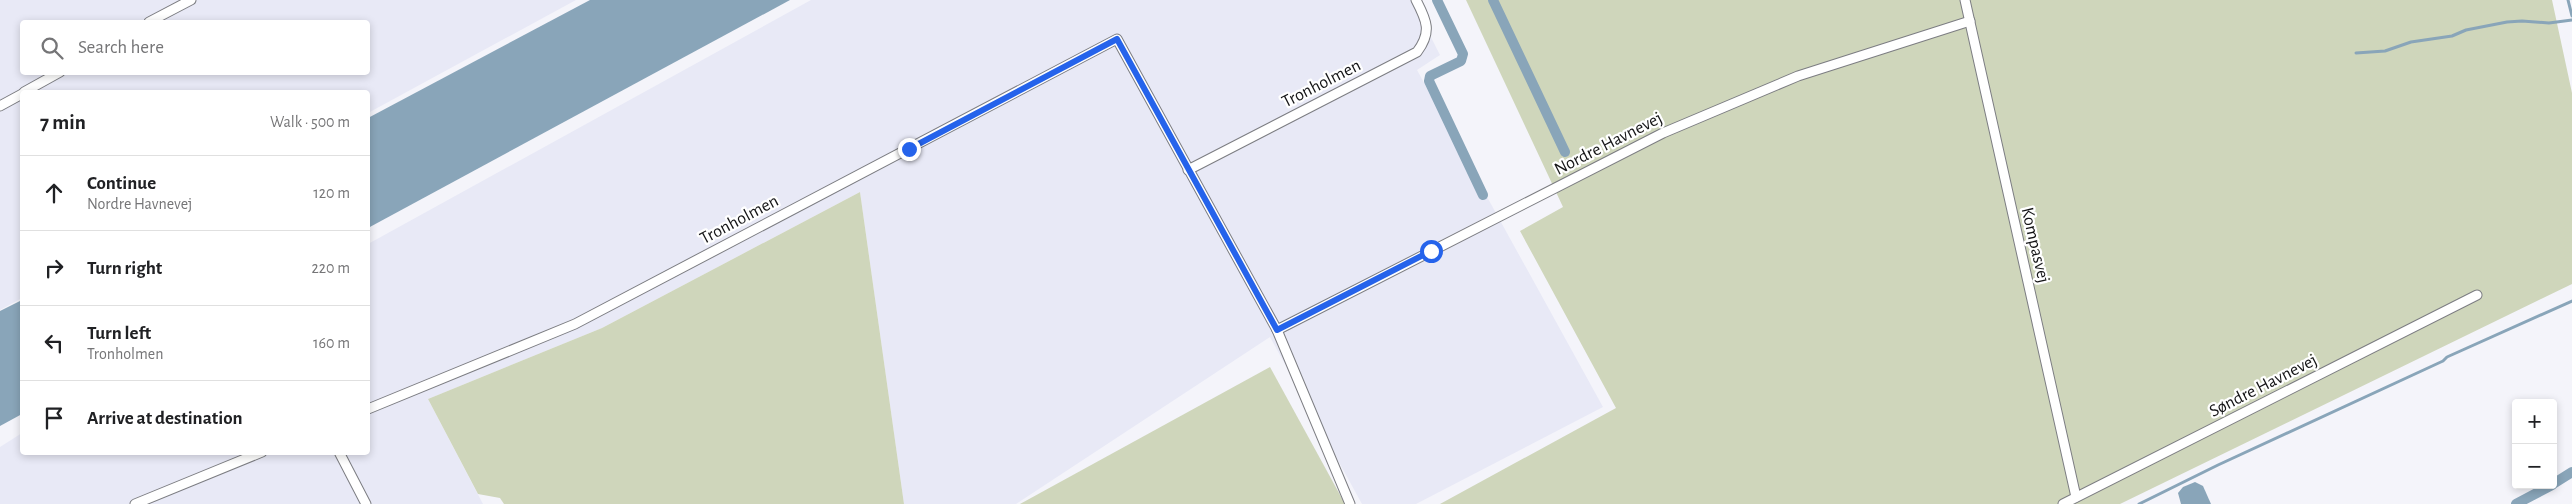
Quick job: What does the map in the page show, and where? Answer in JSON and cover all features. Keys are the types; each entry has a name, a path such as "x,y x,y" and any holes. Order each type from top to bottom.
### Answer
{"street":[{"path":"153,20 191,0"},
{"name":"Tronholmen","path":"370,409 575,324 1117,39 1188,170 1417,52 1426,40 1426,21 1416,0"},
{"name":"Kompasvej","path":"1965,0 2076,498"},
{"name":"Nordre Havnevej","path":"1277,330 1663,132 1798,76 1970,21"},
{"path":"28,90 55,75"},
{"path":"0,106 20,95"},
{"path":"1188,170 1277,330 1350,504"},
{"name":"Søndre Havnevej","path":"2063,504 2477,296"},
{"path":"135,504 255,455"},
{"path":"341,455 366,504"}],"shaded area":[{"path":"0,0 576,0 370,112 370,90 20,90 20,299 0,310"},
{"path":"811,0 1412,0 1440,55 1417,70 1603,407 1416,504 1362,504 1270,337 1016,504 904,504 860,192 602,328 428,399 483,504 0,504 0,447 20,434 20,455 370,455 370,243"}],"green space":[{"path":"1466,0 2552,0 2572,93 2572,284 2120,504 1440,504 1616,408 1520,231 1563,207"},
{"path":"860,192 904,504 504,504 500,498 478,494 428,399 602,328"},
{"path":"1270,367 1345,504 1020,504"}],"water":[{"path":"590,0 790,0 370,227 370,117"},
{"path":"20,301 20,415 0,426 0,311"},
{"path":"2195,482 2203,486 2211,504 2181,504 2178,493 2183,487"}],"waterway":[{"path":"1437,0 1463,54 1461,61 1430,76 1429,81 1483,195"},
{"path":"1493,0 1565,152"},
{"path":"2568,0 2572,16"},
{"path":"2356,53 2385,51 2411,42 2452,36 2466,30 2507,22 2549,23 2572,20"},
{"path":"2139,504 2218,465 2443,361 2447,357 2572,301"},
{"path":"2557,481 2572,472"},
{"path":"2516,504 2544,489"}],"route":[{"path":"909,149 1117,39 1277,330 1431,251"}]}
